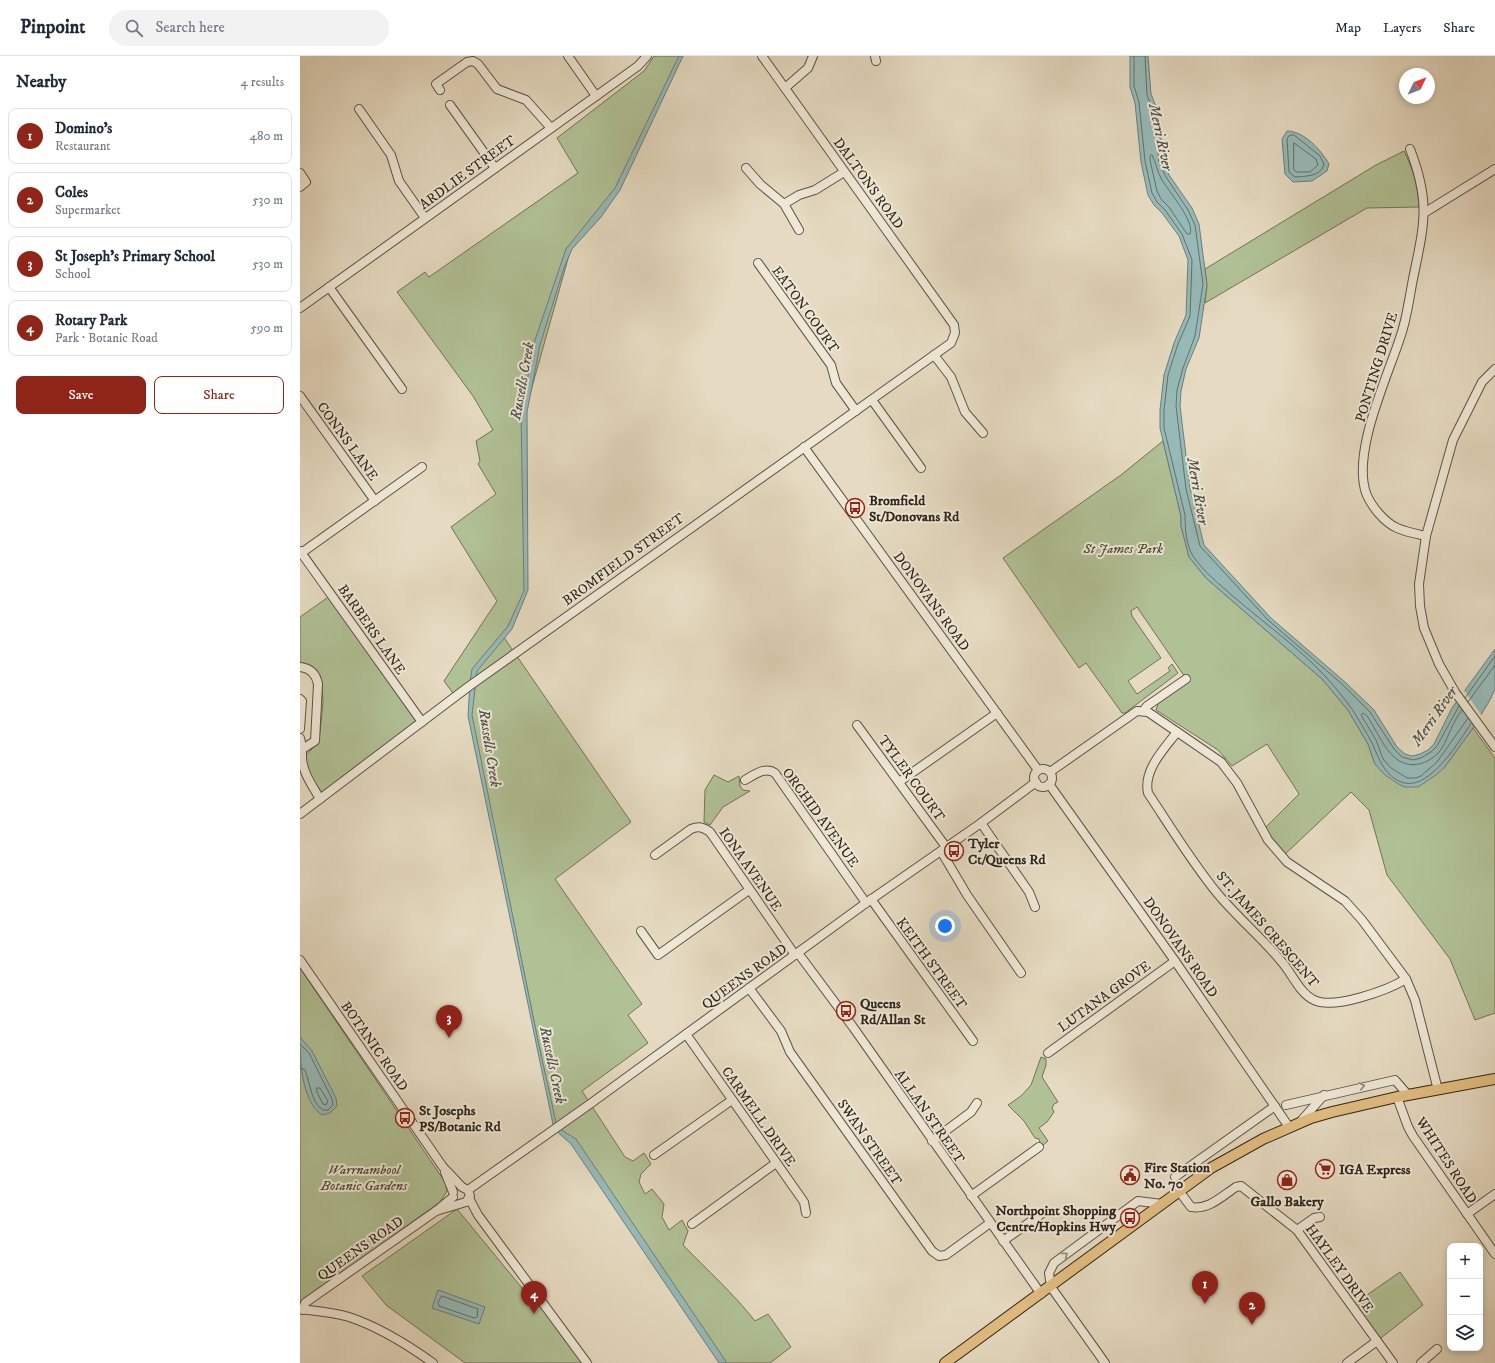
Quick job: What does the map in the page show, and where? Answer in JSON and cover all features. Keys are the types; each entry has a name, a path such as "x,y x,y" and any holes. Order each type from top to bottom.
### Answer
{"main road":[{"path":"945,1363 1051,1287 1179,1191 1228,1158 1262,1138 1301,1122 1332,1112 1397,1097 1495,1079"}],"street":[{"path":"568,56 596,96"},
{"name":"ARDLIE STREET","path":"300,308 638,66 647,56"},
{"name":"DALTONS ROAD","path":"762,56 954,325"},
{"path":"785,88 808,68 813,56"},
{"path":"436,84 467,62 473,61 478,64 497,90 526,100 552,128"},
{"path":"450,105 495,168"},
{"path":"359,109 391,155 399,181 425,218"},
{"name":"PONTING DRIVE","path":"1410,149 1421,183 1424,212 1422,238 1403,330 1373,415 1364,454 1362,476 1366,493 1383,518 1397,528 1426,536"},
{"path":"746,168 760,184 784,204 799,230"},
{"path":"1424,212 1495,169"},
{"path":"784,204 799,195 815,190 844,172"},
{"path":"300,174 306,182 300,187"},
{"name":"EATON COURT","path":"758,263 831,365 836,383 856,411"},
{"path":"330,287 402,389"},
{"name":"BROMFIELD STREET","path":"300,814 480,678 951,343 955,333 954,325"},
{"path":"934,355 951,377 964,412 983,433"},
{"path":"1495,370 1482,382 1453,440 1426,536 1419,584 1420,606 1424,628 1439,664 1455,692 1495,746"},
{"name":"CONNS LANE","path":"300,396 375,501"},
{"path":"872,400 921,468"},
{"name":"DONOVANS ROAD","path":"804,447 1038,770"},
{"path":"301,553 422,467"},
{"name":"BARBERS LANE","path":"301,553 422,722"},
{"path":"300,667 310,670 316,676 318,684 314,741 304,748"},
{"path":"1050,772 1186,679"},
{"path":"300,729 301,700 317,700"},
{"path":"1140,711 1148,712 1221,762 1237,783 1268,840 1287,862 1345,901 1362,920 1406,979 1415,1000 1438,1090"},
{"path":"899,782 996,713"},
{"name":"TYLER COURT","path":"857,725 899,782 944,849 967,895 1021,973"},
{"name":"ST. JAMES CRESCENT","path":"1177,732 1149,772 1146,783 1148,793 1211,885 1266,942 1288,969 1304,994 1314,1000 1324,1003 1346,1000 1367,996 1406,979"},
{"path":"300,738 304,748 302,756 307,777 320,798"},
{"path":"1046,769 1050,772 1052,778 1049,784 1043,786 1036,782 1035,776 1038,770 1046,769"},
{"name":"ORCHID AVENUE","path":"745,780 764,770 775,772 868,901"},
{"name":"QUEENS ROAD","path":"301,1309 305,1303 436,1211 461,1196 868,901 981,823 1036,782"},
{"name":"DONOVANS ROAD","path":"1049,784 1176,961 1289,1127"},
{"path":"981,823 1028,892 1035,907"},
{"name":"IONA AVENUE","path":"655,855 691,829 698,827 704,828 710,832 749,890 796,954"},
{"path":"640,931 658,955 749,890"},
{"name":"KEITH STREET","path":"868,901 973,1041"},
{"name":"ALLAN STREET","path":"796,954 853,1027 1041,1294"},
{"name":"BOTANIC ROAD","path":"300,960 443,1167 461,1196 478,1215 587,1363"},
{"name":"LUTANA GROVE","path":"1048,1053 1176,961"},
{"name":"SWAN STREET","path":"749,988 781,1031 790,1052 932,1252 939,1256 946,1255 990,1223"},
{"name":"CARMELL DRIVE","path":"686,1034 804,1202 806,1213"},
{"path":"1286,1105 1324,1094 1394,1080 1408,1095"},
{"path":"1301,1122 1324,1094"},
{"name":"WHITES ROAD","path":"1397,1097 1413,1136 1495,1254"},
{"path":"654,1155 732,1100"},
{"path":"932,1141 971,1112 977,1103"},
{"path":"1175,1177 1275,1106"},
{"path":"971,1196 1040,1148"},
{"path":"692,1224 776,1163"},
{"name":"HAYLEY DRIVE","path":"1179,1191 1191,1208 1200,1209 1207,1207 1236,1187 1241,1186 1297,1230 1393,1363"},
{"path":"1468,1214 1495,1194"},
{"path":"1105,1363 1051,1287 1049,1273 1054,1263 1138,1201 1162,1204"},
{"path":"1003,1241 1044,1212"},
{"path":"1297,1230 1314,1218 1320,1216"},
{"path":"301,1309 317,1310 349,1317 396,1338 433,1363"},
{"path":"1347,1363 1377,1341"},
{"path":"1421,1363 1437,1349"}],"green space":[{"path":"654,56 680,56 618,189 571,248 525,412 526,590 503,636 631,822 555,879 642,1004 628,1015 648,1043 582,1091 625,1157 633,1161 644,1153 651,1164 641,1174 639,1182 645,1194 652,1189 664,1204 662,1217 669,1230 682,1220 688,1231 683,1245 729,1291 755,1321 768,1314 791,1347 770,1363 722,1363 573,1142 556,1128 471,715 476,681 455,696 444,681 497,601 451,527 496,494 478,464 480,461 476,441 493,430 473,396 397,292 425,272 429,277 578,173 557,138 644,71"},
{"path":"1404,151 1410,164 1418,192 1419,207 1367,208 1205,303 1207,285 1205,269 1376,165"},
{"name":"St James Park","path":"1163,441 1189,557 1206,578 1322,679 1348,710 1368,744 1375,764 1444,768 1473,728 1495,758 1495,1013 1475,1020 1450,959 1387,875 1369,810 1351,792 1282,857 1263,830 1299,794 1267,744 1232,766 1218,750 1156,710 1159,701 1187,680 1137,607 1131,611 1132,616 1161,658 1128,681 1137,694 1170,671 1168,668 1172,664 1178,673 1125,713 1122,713 1086,663 1079,668 1003,558 1121,475"},
{"path":"331,595 422,722 324,796 307,771 306,755 319,742 323,703 322,683 317,670 304,663 300,664 300,617"},
{"path":"714,775 728,782 739,776 740,786 743,790 750,791 723,807 710,825 704,822 705,790"},
{"name":"Warrnambool Botanic Gardens","path":"300,968 445,1182 447,1191 440,1202 300,1302"},
{"path":"1041,1057 1046,1059 1046,1065 1042,1077 1058,1102 1054,1104 1052,1108 1054,1112 1047,1122 1039,1128 1048,1141 1041,1147 1039,1139 1035,1138 1024,1121 1008,1105 1021,1096 1031,1085"},
{"path":"457,1209 531,1299 535,1294 587,1363 465,1363 386,1305 362,1276"},
{"path":"1400,1272 1423,1305 1377,1341 1351,1306"}],"water":[{"path":"679,56 683,56 620,190 601,217 572,249 564,268 540,345 527,412 528,590 512,629 477,671 472,715 538,1041 557,1127 576,1139 727,1363 719,1363 571,1144 554,1129 468,716 472,669 508,626 524,591 521,414 534,343 566,249 615,188"},
{"path":"1130,56 1148,56 1151,94 1159,114 1163,161 1169,175 1192,208 1199,224 1207,285 1199,338 1186,369 1181,391 1180,406 1190,488 1204,545 1271,618 1345,682 1374,710 1397,747 1405,754 1412,756 1420,754 1428,750 1434,744 1452,708 1495,649 1495,689 1490,700 1473,728 1444,768 1418,787 1404,787 1385,775 1375,764 1368,744 1348,710 1322,679 1206,578 1189,557 1160,428 1160,410 1164,375 1174,343 1186,315 1188,260 1179,236 1162,213 1154,205 1148,195 1141,162 1135,103 1130,87"},
{"path":"1287,131 1300,134 1317,147 1329,164 1327,171 1312,181 1293,182 1285,174 1282,139"},
{"path":"300,1037 312,1051 336,1098 337,1106 330,1113 322,1115 315,1108 306,1090 301,1067"},
{"path":"438,1290 485,1307 479,1324 432,1308"}],"pier":[{"path":"1464,690 1482,716 1476,726 1457,699"}],"place":[{"name":"Bromfield St/Donovans Rd","path":"855,508"},
{"name":"Tyler Ct/Queens Rd","path":"954,851"},
{"name":"Queens Rd/Allan St","path":"846,1011"},
{"name":"St Joseph's Primary School","path":"449,1038"},
{"name":"St Josephs PS/Botanic Rd","path":"405,1118"},
{"name":"IGA Express","path":"1325,1169"},
{"name":"Fire Station No. 70","path":"1130,1175"},
{"name":"Gallo Bakery","path":"1287,1180"},
{"name":"Northpoint Shopping Centre/Hopkins Hwy","path":"1130,1218"},
{"name":"Domino's","path":"1205,1304"},
{"name":"Rotary Park","path":"534,1314"},
{"name":"Coles","path":"1252,1325"}],"water label":[{"name":"Merri River","path":"1161,137"},
{"name":"Russells Creek","path":"522,381"},
{"name":"Merri River","path":"1198,491"},
{"name":"Merri River","path":"1434,716"},
{"name":"Russells Creek","path":"490,748"},
{"name":"Russells Creek","path":"553,1065"}]}
